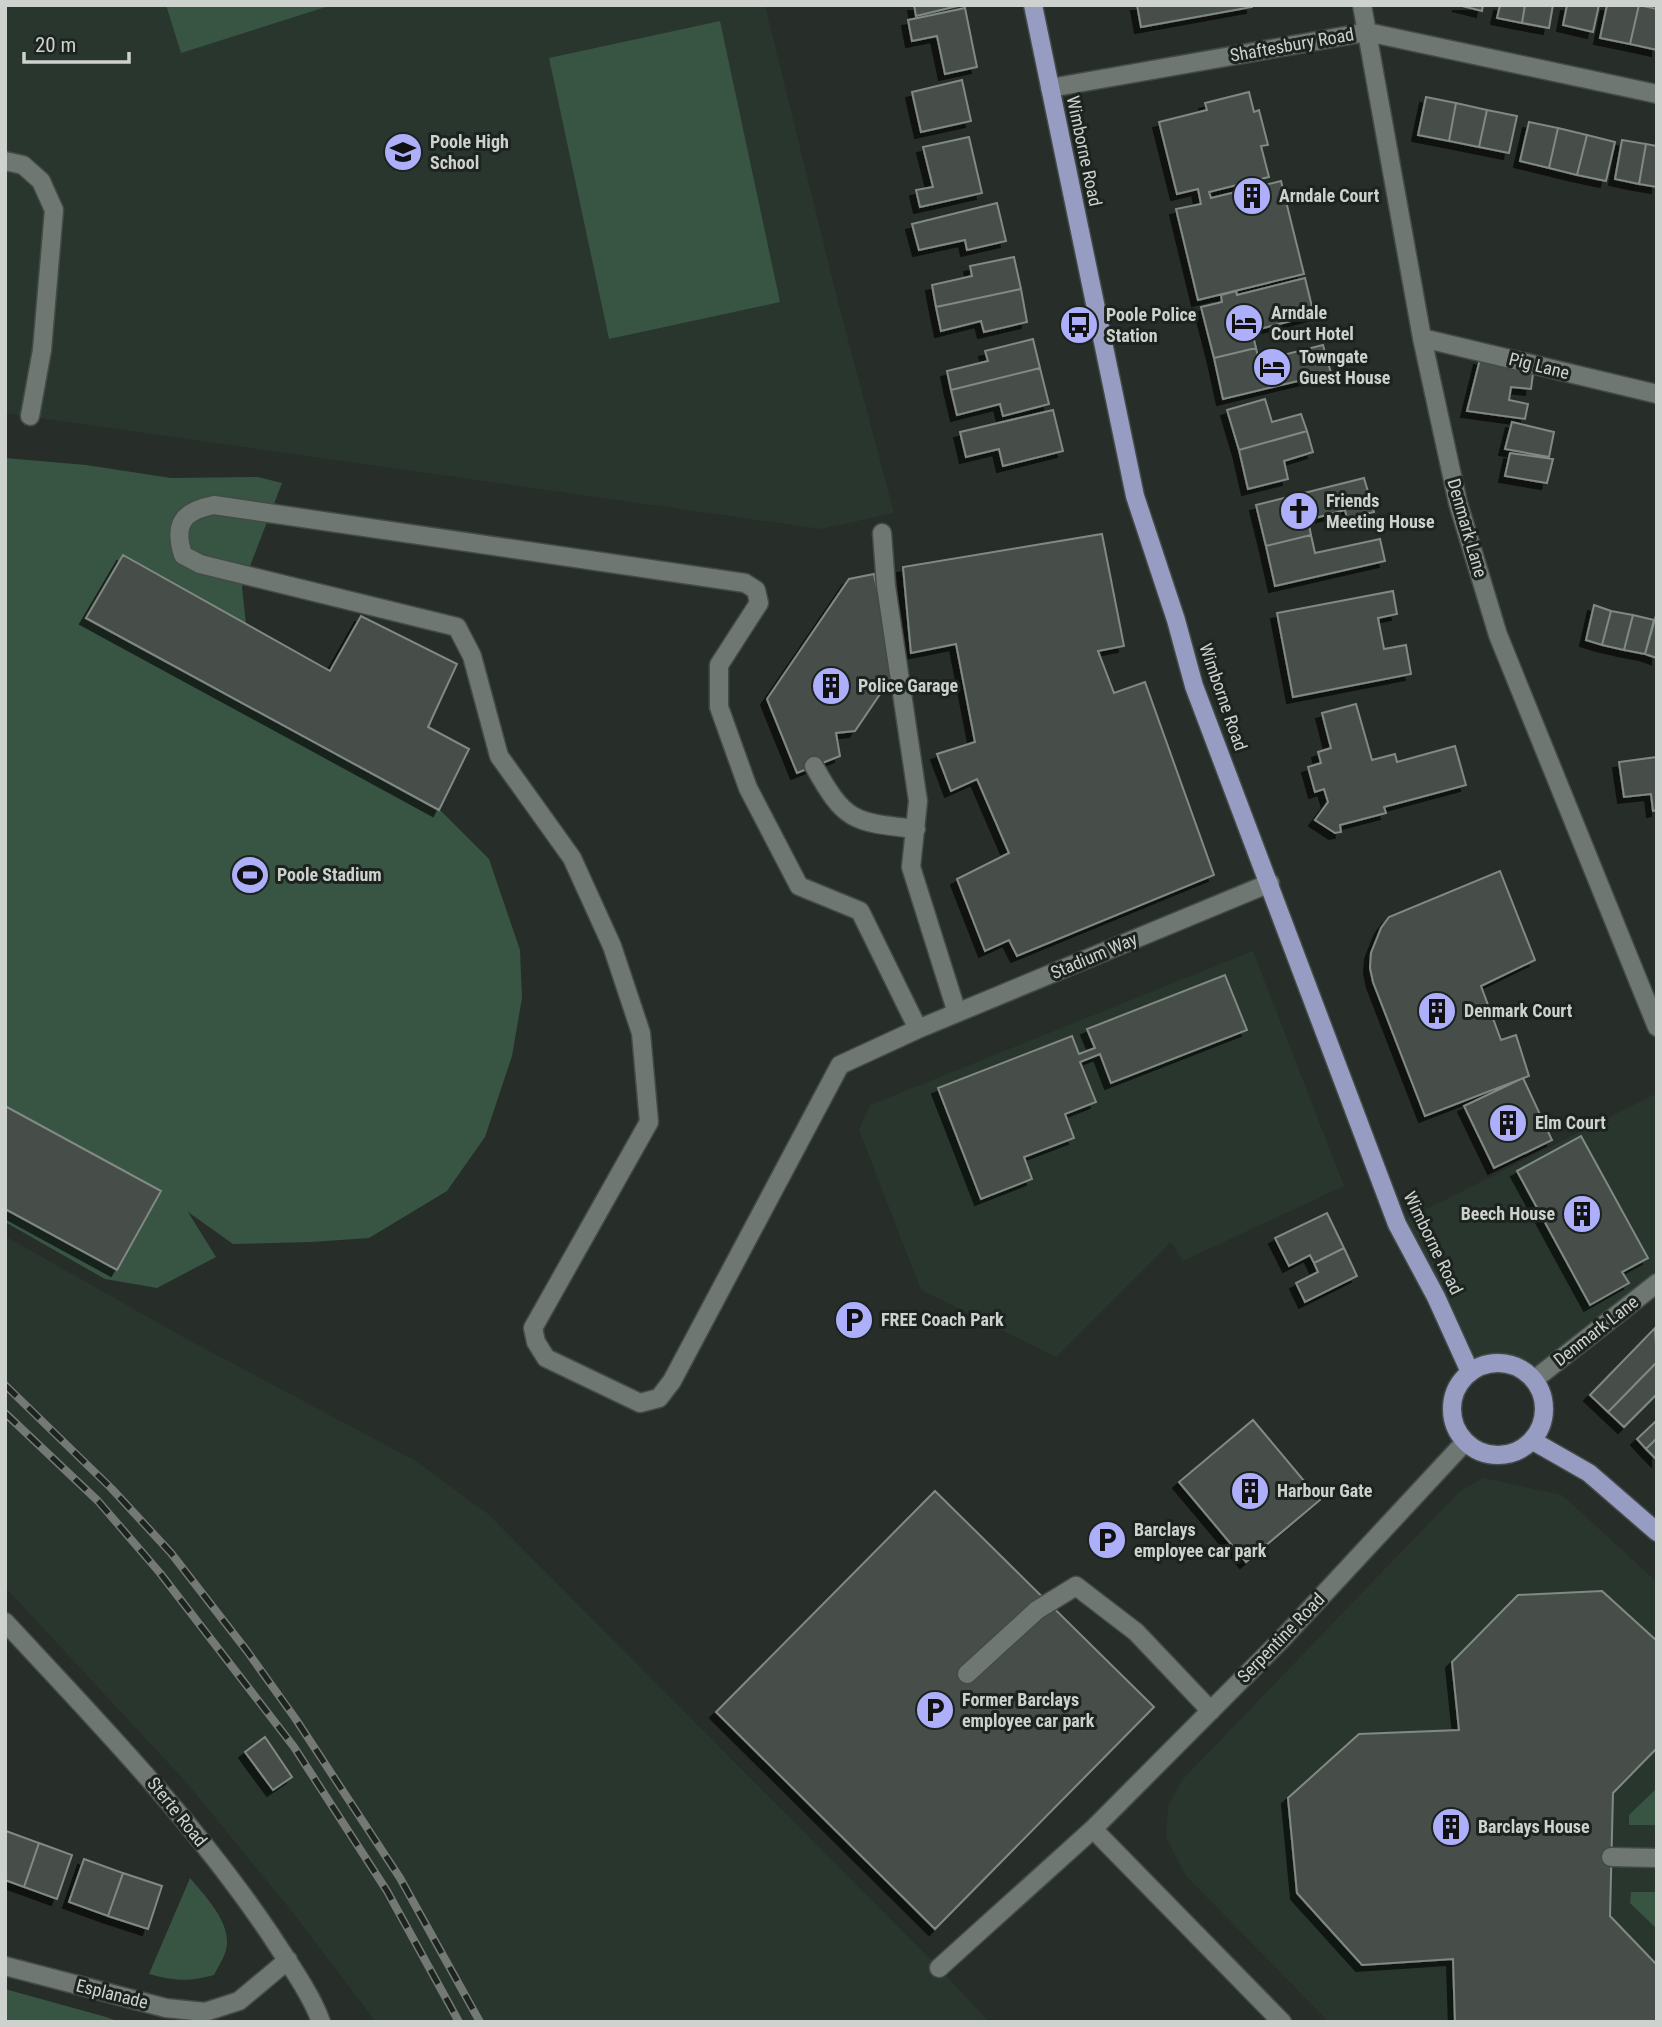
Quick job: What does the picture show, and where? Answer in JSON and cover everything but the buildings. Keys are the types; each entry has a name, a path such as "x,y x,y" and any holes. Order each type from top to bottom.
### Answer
{"main road":[{"name":"Wimborne Road","path":"1033,5 1135,496 1194,686 1397,1224 1436,1297 1470,1372"},
{"path":"1507,1364 1522,1369 1535,1379 1544,1401 1543,1423 1533,1441 1520,1451 1495,1456 1479,1452 1465,1442 1456,1429 1452,1403 1457,1388 1470,1372 1484,1365 1507,1364"},
{"path":"1533,1441 1589,1473 1657,1532"}],"street":[{"name":"Denmark Lane","path":"1362,5 1422,338 1458,503 1498,635 1657,1027"},
{"name":"Shaftesbury Road","path":"1050,88 1367,32 1657,94"},
{"path":"5,160 23,165 41,181 54,210 42,350 30,416"},
{"name":"Pig Lane","path":"1422,338 1657,394"},
{"name":"Stadium Way","path":"918,1029 860,911 799,886 748,788 719,708 719,665 758,603 756,590 745,583 214,505 194,509 182,521 177,538 183,555 200,564 457,627 472,656 499,756 572,858 612,946 641,1033 649,1122 533,1328 536,1342 545,1358 640,1403 659,1398 672,1381 840,1065 918,1029 1270,883"},
{"path":"882,533 886,586 918,800 911,867 957,1013"},
{"path":"814,766 839,808 869,823 916,829"},
{"name":"Denmark Lane","path":"1535,1379 1657,1283"},
{"name":"Serpentine Road","path":"939,1968 1093,1829 1211,1711 1283,1638 1465,1442"},
{"path":"967,1674 1037,1610 1076,1586 1136,1632 1211,1711"},
{"name":"Sterte Road","path":"5,1622 148,1776 242,1892 288,1961 321,2022"},
{"path":"1093,1829 1282,2022"},
{"path":"1611,1857 1657,1858"},
{"name":"Esplanade","path":"5,1966 166,2008 205,2012 239,2001 288,1961"}],"shaded area":[{"name":"Poole High School","path":"5,5 765,5 837,298 894,513 821,529 5,413"},
{"path":"1253,951 1344,1186 1183,1261 1171,1242 1056,1357 921,1290 859,1130 870,1105"},
{"path":"1657,1093 1657,1283 1535,1379 1522,1369 1506,1364 1484,1365 1470,1372 1397,1224"},
{"path":"5,1236 183,1337 414,1460 487,1513 939,1968 989,2022 376,2022 293,1913 186,1782 5,1587"},
{"path":"1483,1478 1562,1495 1657,1582 1657,2022 1329,2022 1186,1876 1166,1837 1168,1807 1182,1780 1460,1491"}],"green space":[{"path":"166,5 332,5 181,53"},
{"path":"720,21 780,302 609,339 549,58"},
{"name":"Poole Stadium","path":"5,458 86,465 171,478 258,477 282,483 242,587 246,624 330,671 361,616 457,664 426,739 419,789 489,859 520,950 522,998 512,1056 485,1137 447,1191 369,1238 233,1244 188,1212 216,1257 157,1288 105,1279 5,1222"},
{"path":"1657,1788 1657,1825 1629,1825 1629,1815"},
{"path":"190,1878 222,1921 227,1940 224,1956 214,1975 198,1979 182,1980 149,1974"},
{"path":"1631,1892 1657,1892 1657,1929 1630,1903"},
{"path":"5,1989 106,2017 120,2022 5,2022"}],"railway":[{"path":"5,1385 112,1489 171,1553 247,1651 295,1718 400,1878 480,2022"},
{"path":"5,1413 98,1501 160,1573 294,1747 387,1891 459,2022"}],"place":[{"name":"Poole High School","path":"403,152"},
{"name":"Arndale Court","path":"1252,196"},
{"name":"Arndale Court Hotel","path":"1244,323"},
{"name":"Poole Police Station","path":"1079,325"},
{"name":"Towngate Guest House","path":"1272,367"},
{"name":"Friends Meeting House","path":"1299,511"},
{"name":"Police Garage","path":"831,686"},
{"name":"Poole Stadium","path":"250,875"},
{"name":"Denmark Court","path":"1437,1011"},
{"name":"Elm Court","path":"1508,1123"},
{"name":"Beech House","path":"1582,1214"},
{"name":"FREE Coach Park","path":"854,1320"},
{"name":"Harbour Gate","path":"1250,1491"},
{"name":"Barclays employee car park","path":"1107,1540"},
{"name":"Former Barclays employee car park","path":"935,1710"},
{"name":"Barclays House","path":"1451,1827"}]}
